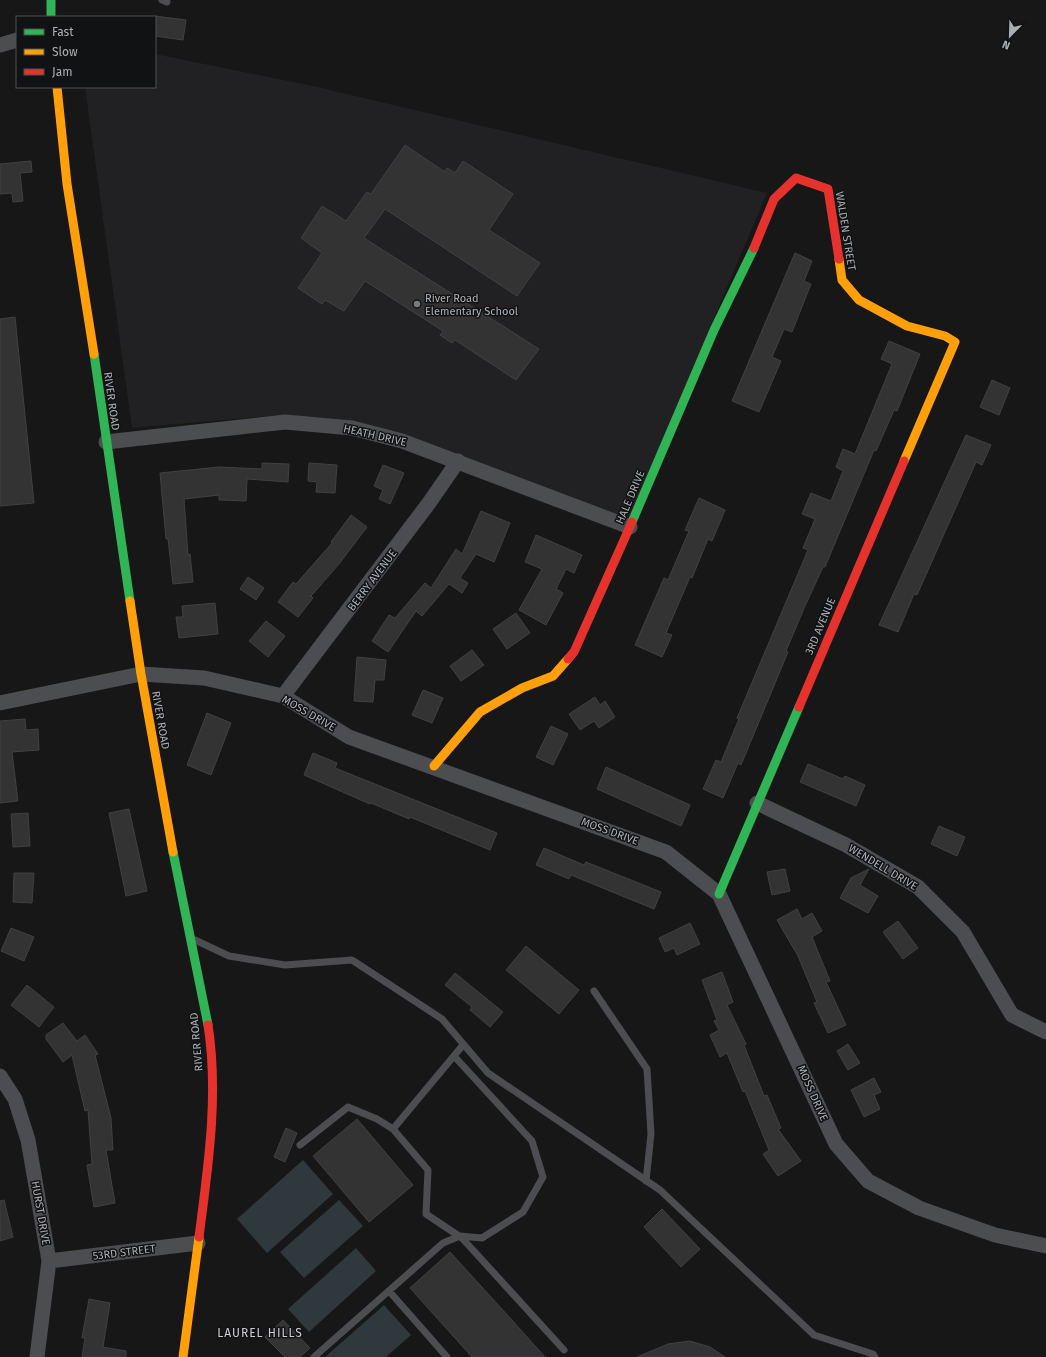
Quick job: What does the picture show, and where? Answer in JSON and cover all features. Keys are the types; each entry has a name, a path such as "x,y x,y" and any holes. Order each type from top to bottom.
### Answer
{"street":[{"path":"51,0 51,16"},
{"path":"0,45 16,40"},
{"name":"RIVER ROAD","path":"57,88 67,184 90,326 141,674 169,834 204,1002 208,1033 212,1089 211,1144 183,1357"},
{"name":"WALDEN STREET","path":"788,186 796,178 828,189 842,280 860,300 907,326 945,336 955,342 943,368"},
{"name":"HALE DRIVE","path":"434,766 480,712 522,688 553,676 574,652 630,527 714,330 759,239 774,199 788,186"},
{"name":"3RD AVENUE","path":"719,894 943,368"},
{"name":"HEATH DRIVE","path":"106,442 285,422 352,428 402,441 630,527"},
{"name":"BERRY AVENUE","path":"283,696 430,503 458,461"},
{"name":"MOSS DRIVE","path":"0,703 141,674 204,678 283,696 349,737 434,766 666,852 719,894 836,1144 868,1180 919,1208 995,1235 1046,1246"},
{"name":"WENDELL DRIVE","path":"757,803 846,845 918,888 963,932 1012,1014 1046,1032"},
{"name":"HURST DRIVE","path":"0,1076 15,1099 28,1140 49,1261 37,1357"},
{"name":"53RD STREET","path":"49,1261 198,1243"}],"lane":[{"path":"191,938 229,956 285,965 352,960 442,1019 488,1073 660,1190 814,1335 873,1354 875,1357"},
{"path":"594,991 647,1069 651,1134 646,1181"},
{"path":"393,1129 464,1045"},
{"path":"314,1357 443,1243 460,1236 482,1238 523,1212 543,1176 532,1141 454,1056"},
{"path":"300,1145 348,1107 377,1119 393,1129 428,1170 426,1214 460,1236 564,1350"},
{"path":"389,1291 447,1357"}],"shaded area":[{"name":"River Road Elementary School","path":"156,54 313,86 767,193 628,521 355,422 280,415 132,428 85,88 156,88"},
{"path":"303,1160 333,1194 267,1253 237,1219"},
{"path":"339,1200 363,1226 304,1278 280,1252"},
{"path":"356,1248 376,1271 309,1332 288,1309"},
{"path":"384,1305 411,1335 386,1357 325,1357"}],"building":[{"path":"156,16 186,20 183,40 156,36"},
{"path":"405,145 445,172 447,168 455,173 463,161 513,194 489,230 540,263 517,296 385,209 364,238 539,349 516,380 455,340 452,343 440,335 443,331 365,281 344,311 325,300 322,304 298,288 322,253 301,238 322,206 346,221 367,192 371,194"},
{"path":"31,161 32,172 20,173 23,201 13,202 12,193 0,194 0,164"},
{"path":"795,253 812,261 804,281 811,284 792,332 784,329 772,357 781,361 759,412 732,401"},
{"path":"15,317 34,503 0,506 0,319"},
{"path":"889,341 920,354 897,411 894,410 876,451 874,450 825,567 823,567 786,651 788,652 741,765 738,763 723,798 703,789 716,760 721,762 739,719 737,718 808,550 803,548 815,519 802,514 811,493 831,501 843,471 836,467 843,449 855,454 892,364 881,359"},
{"path":"992,380 1010,388 999,415 980,407"},
{"path":"966,435 991,445 982,465 976,462 917,595 914,594 898,632 879,625"},
{"path":"262,463 289,464 288,482 247,479 246,501 219,500 219,495 184,499 188,555 190,554 193,582 173,584 168,539 166,539 160,473 219,467 262,469"},
{"path":"309,463 337,465 335,493 316,492 317,482 308,481"},
{"path":"383,465 404,473 390,504 379,499 383,490 374,486"},
{"path":"699,498 725,510 712,541 708,539 692,578 690,577 666,633 672,635 662,657 635,645 664,578 668,580 689,531 685,530"},
{"path":"481,511 510,523 494,562 476,554 460,578 468,583 462,593 449,584 422,616 416,611 388,652 372,641 389,615 395,618 425,583 431,588 456,549 462,554"},
{"path":"351,515 367,527 339,564 311,596 313,598 298,617 278,602 293,582 296,584 332,543 331,542"},
{"path":"536,535 582,555 574,573 566,569 556,589 563,593 546,625 519,610 542,569 525,562"},
{"path":"248,577 264,588 256,600 240,589"},
{"path":"215,603 218,634 179,638 176,617 183,617 182,606"},
{"path":"516,613 530,633 507,649 493,629"},
{"path":"266,621 285,636 268,657 249,641"},
{"path":"472,650 484,665 461,681 450,666"},
{"path":"357,657 386,660 384,680 375,680 373,702 354,701"},
{"path":"423,690 443,698 432,723 412,715"},
{"path":"595,697 600,705 605,701 615,717 599,728 594,721 580,730 569,714"},
{"path":"207,713 231,723 211,775 187,765"},
{"path":"25,719 26,730 38,729 39,750 12,752 18,801 0,803 0,721"},
{"path":"551,726 568,734 553,765 536,757"},
{"path":"313,753 337,763 335,768 497,833 490,850 410,817 409,819 371,803 370,804 304,775"},
{"path":"808,764 843,779 845,776 865,785 856,806 800,782"},
{"path":"606,767 690,805 681,826 597,789"},
{"path":"129,809 147,891 126,896 109,813"},
{"path":"28,813 30,846 13,847 11,814"},
{"path":"939,826 965,837 957,856 931,844"},
{"path":"544,848 584,865 586,862 661,892 654,909 571,875 569,879 536,865"},
{"path":"785,869 790,891 772,895 767,872"},
{"path":"869,869 860,885 878,896 868,913 840,898 851,878"},
{"path":"14,873 34,873 32,903 13,902"},
{"path":"797,909 802,919 812,913 822,931 812,937 830,981 826,982 846,1025 828,1033 814,1003 817,1002 798,956 777,920"},
{"path":"898,921 918,948 903,959 883,932"},
{"path":"690,923 700,944 677,955 674,948 665,952 659,938"},
{"path":"11,928 34,937 24,961 1,951"},
{"path":"526,946 579,990 559,1014 506,970"},
{"path":"722,972 733,1002 727,1005 746,1044 744,1045 764,1096 767,1095 781,1128 778,1129 801,1161 778,1176 763,1154 769,1150 745,1091 743,1092 727,1053 720,1057 710,1035 719,1030 714,1021 717,1020 702,980"},
{"path":"455,973 503,1012 490,1027 470,1010 472,1007 445,985"},
{"path":"27,985 54,1007 39,1027 11,1005"},
{"path":"63,1023 77,1041 85,1035 98,1054 95,1055 111,1118 113,1150 106,1150 115,1203 94,1207 87,1165 92,1164 88,1110 85,1111 72,1055 63,1062 46,1039 46,1035"},
{"path":"848,1044 860,1063 848,1070 837,1051"},
{"path":"874,1078 881,1092 874,1095 880,1109 864,1117 851,1090"},
{"path":"357,1119 413,1185 369,1222 313,1156"},
{"path":"286,1128 297,1133 285,1162 274,1157"},
{"path":"4,1200 13,1237 0,1241 0,1201"},
{"path":"662,1209 700,1249 681,1267 644,1227"},
{"path":"450,1252 545,1357 472,1357 410,1288"},
{"path":"89,1299 110,1303 103,1347 126,1351 126,1357 82,1357 85,1338 82,1338"},
{"path":"283,1320 310,1348 300,1357 285,1357 265,1337"},
{"path":"690,1341 710,1347 725,1357 637,1357 668,1344"}],"traffic: fast":[{"path":"51,0 51,16"},
{"path":"632,522 714,330 754,248"},
{"path":"94,354 130,601"},
{"path":"719,894 799,707"},
{"path":"173,852 208,1025"}],"traffic: slow":[{"path":"57,88 67,184 94,354"},
{"path":"839,259 842,280 859,300 907,326 945,336 955,342 904,461"},
{"path":"130,601 141,674 173,852"},
{"path":"434,766 480,712 522,688 553,676 568,659"},
{"path":"183,1357 199,1237"}],"traffic: jam":[{"path":"754,248 774,199 796,178 828,189 839,259"},
{"path":"799,707 904,461"},
{"path":"568,659 574,652 632,522"},
{"path":"199,1237 211,1131 212,1078 208,1025"}],"place":[{"name":"River Road Elementary School","path":"417,304"}],"district":[{"name":"LAUREL HILLS","path":"260,1333"}]}
